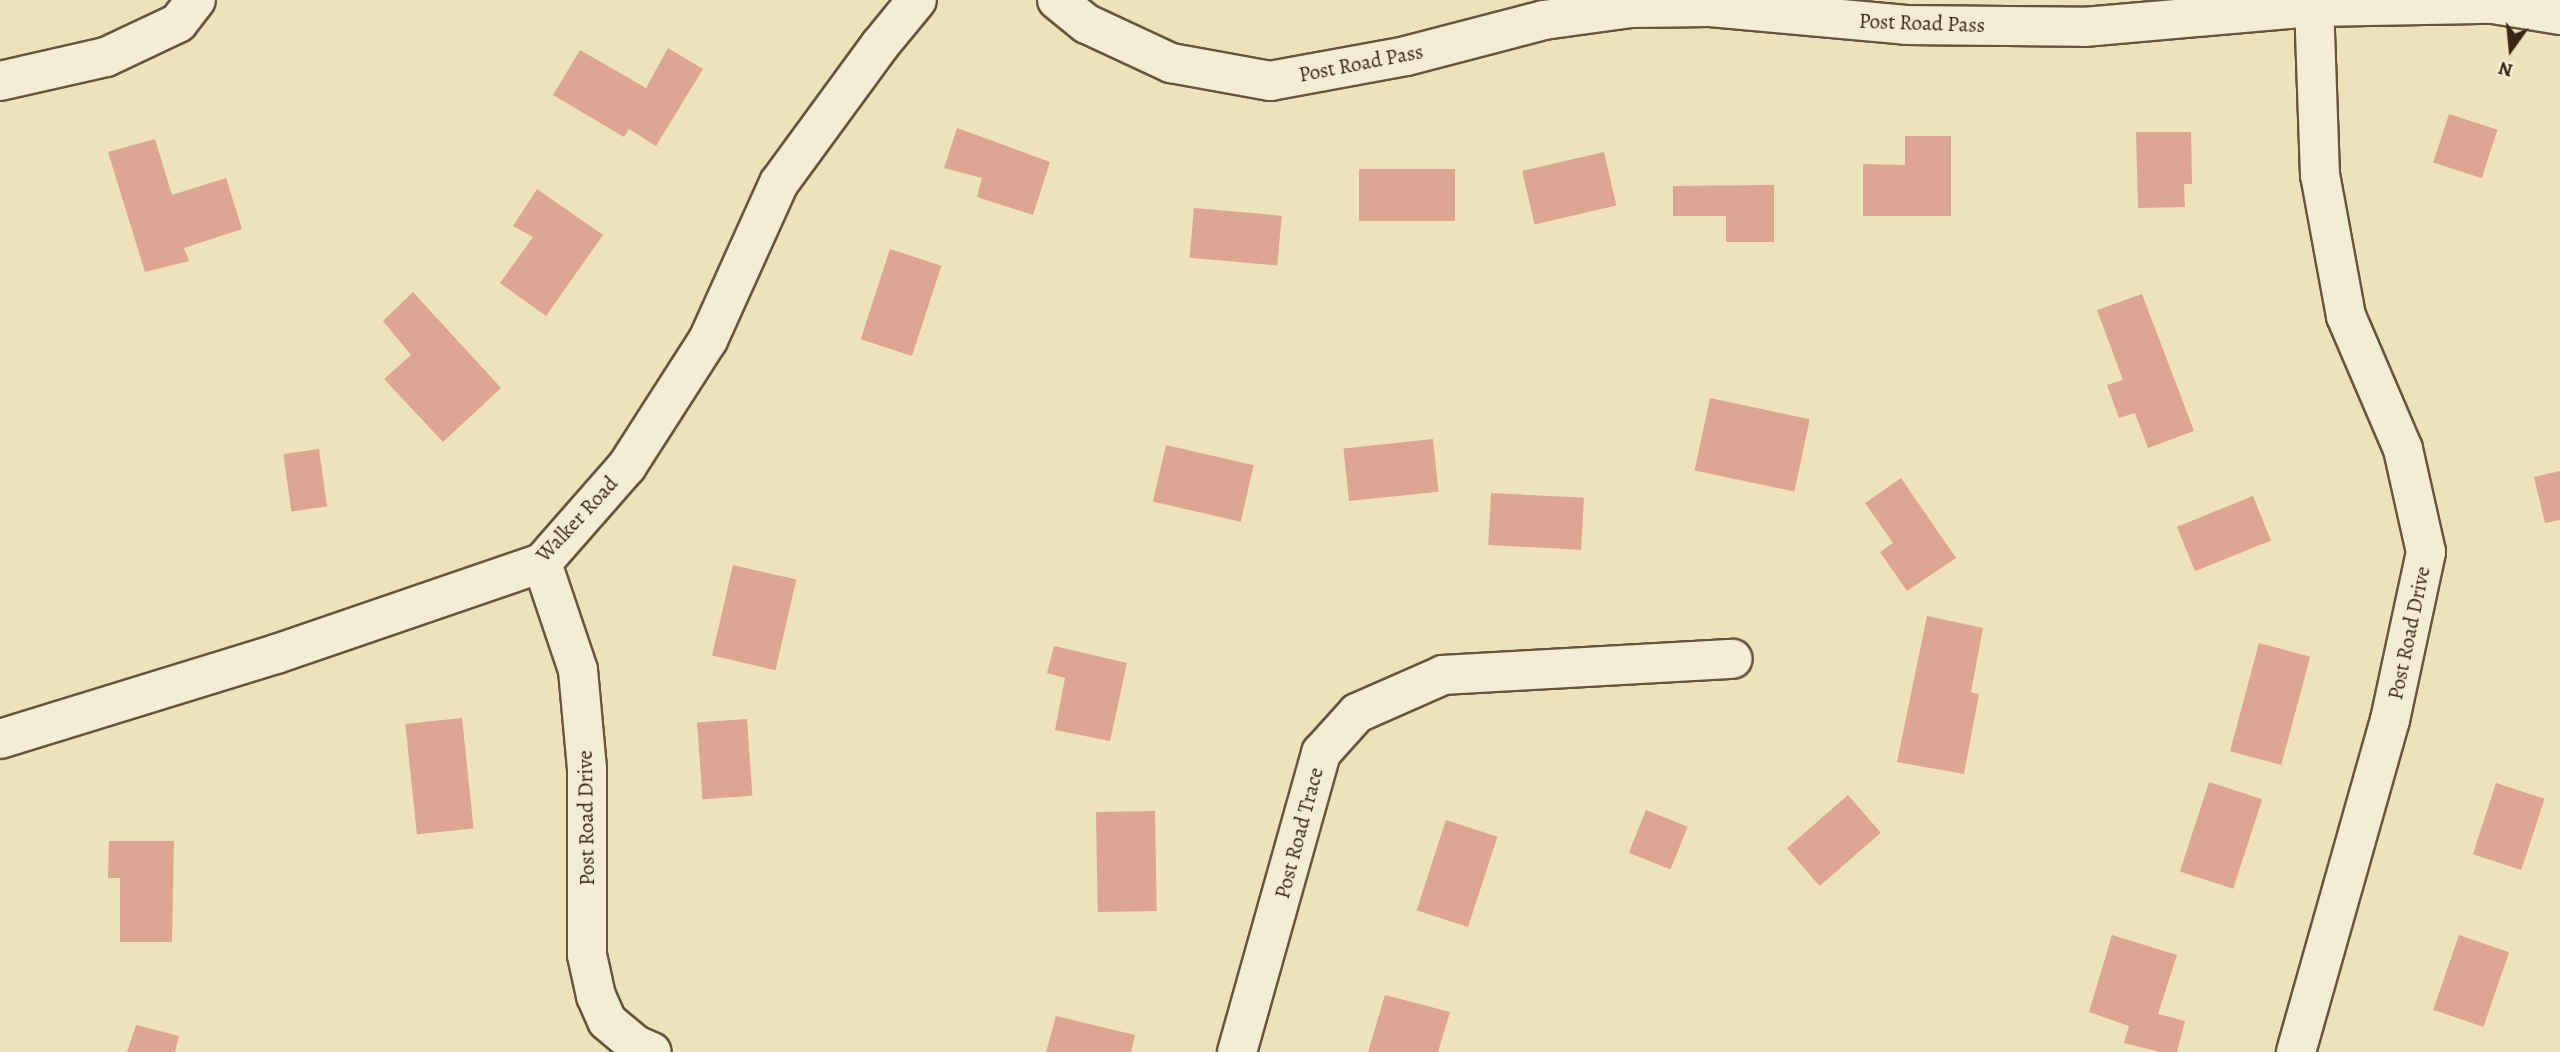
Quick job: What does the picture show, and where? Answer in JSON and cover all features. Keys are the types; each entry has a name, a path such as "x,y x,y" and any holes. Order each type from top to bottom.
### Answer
{"street":[{"path":"0,81 106,57 178,23 196,0"},
{"name":"Walker Road","path":"0,739 276,654 542,563 627,466 708,340 779,183 917,0"},
{"name":"Post Road Pass","path":"1056,0 1087,24 1171,63 1270,81 1406,55 1544,20 1631,8 1710,4 1906,25 2084,26 2314,7 2494,4 2560,15"},
{"name":"Post Road Drive","path":"2296,1052 2390,720 2426,552 2403,449 2346,316 2320,175 2314,7"},
{"name":"Post Road Drive","path":"542,563 578,670 587,769 587,955 596,996 607,1021 636,1045 652,1052"},
{"name":"Post Road Trace","path":"1237,1052 1321,753 1357,713 1443,675 1733,659"}],"building":[{"path":"668,48 703,69 656,146 629,129 624,137 553,95 580,50 646,88"},
{"path":"2449,114 2498,130 2482,178 2433,163"},
{"path":"957,128 1050,162 1033,215 977,197 982,178 944,168"},
{"path":"2136,132 2191,132 2192,184 2184,184 2185,207 2138,208"},
{"path":"1905,136 1951,136 1951,216 1863,216 1863,164 1905,165"},
{"path":"155,139 172,195 226,178 242,229 184,248 189,261 145,272 108,152"},
{"path":"1604,152 1616,206 1535,224 1522,171"},
{"path":"1359,169 1455,169 1455,221 1359,221"},
{"path":"1774,185 1774,242 1726,242 1726,216 1673,216 1673,186"},
{"path":"537,189 603,235 546,316 500,283 533,237 513,226"},
{"path":"1194,208 1282,216 1277,265 1190,258"},
{"path":"890,249 941,266 912,356 861,339"},
{"path":"413,292 501,388 443,442 384,379 411,355 383,321"},
{"path":"2142,294 2194,431 2148,448 2135,413 2119,418 2107,385 2123,380 2097,310"},
{"path":"1710,398 1810,419 1794,492 1695,470"},
{"path":"1433,439 1439,492 1349,501 1343,448"},
{"path":"1166,445 1254,465 1241,522 1153,502"},
{"path":"319,449 327,506 291,511 283,454"},
{"path":"2560,471 2560,520 2545,523 2534,477"},
{"path":"1901,478 1956,558 1907,591 1880,552 1893,543 1865,503"},
{"path":"1491,493 1584,498 1581,550 1488,545"},
{"path":"2253,496 2271,541 2195,571 2177,527"},
{"path":"733,565 796,580 775,670 712,656"},
{"path":"1927,616 1983,628 1971,692 1979,694 1964,774 1897,762"},
{"path":"2259,643 2310,657 2281,765 2230,751"},
{"path":"1054,646 1127,663 1110,741 1055,730 1065,678 1047,673"},
{"path":"462,718 474,828 417,834 405,724"},
{"path":"747,719 752,796 702,799 697,722"},
{"path":"2209,782 2262,799 2233,889 2180,871"},
{"path":"2496,783 2545,799 2521,870 2473,854"},
{"path":"1848,795 1881,833 1820,886 1787,848"},
{"path":"1646,810 1688,827 1670,870 1629,853"},
{"path":"1155,811 1157,911 1098,912 1096,812"},
{"path":"1446,820 1497,837 1468,927 1417,910"},
{"path":"109,841 174,841 172,942 120,942 120,878 108,878"},
{"path":"2112,935 2177,955 2158,1014 2185,1021 2177,1052 2160,1052 2124,1043 2129,1026 2089,1012"},
{"path":"2459,935 2509,952 2483,1027 2433,1010"},
{"path":"1385,995 1450,1012 1438,1052 1368,1052"},
{"path":"1056,1016 1135,1035 1131,1052 1046,1052"},
{"path":"136,1025 179,1036 175,1052 127,1052"}]}
